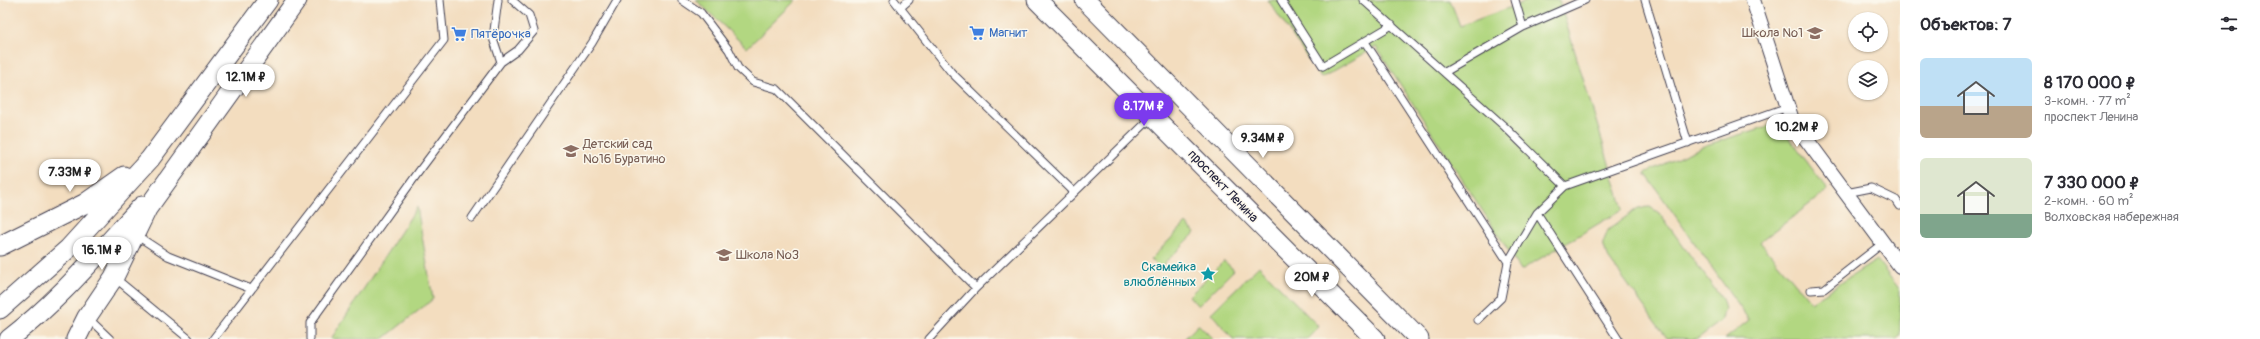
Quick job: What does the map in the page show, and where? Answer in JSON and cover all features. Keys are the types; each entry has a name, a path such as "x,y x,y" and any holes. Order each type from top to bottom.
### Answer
{"main road":[{"path":"0,309 69,248 150,159 268,0"},
{"path":"76,339 87,318 114,277 147,208 297,0"},
{"name":"проспект Ленина","path":"1038,0 1375,339"},
{"path":"1085,0 1419,339"},
{"path":"0,246 84,204 150,159"},
{"path":"9,339 25,327 65,287 170,177"}],"street":[{"path":"1753,0 1792,120 1900,266"}],"lane":[{"path":"213,339 444,40 440,0"},
{"path":"498,0 493,38 501,62"},
{"path":"310,339 310,323 420,170 501,62 518,50 534,31 529,15 512,0"},
{"path":"472,218 592,43 617,0"},
{"path":"682,0 701,13 729,50 738,68 753,82 777,88 976,288"},
{"path":"894,0 951,72 1074,192"},
{"path":"901,7 909,0"},
{"path":"1281,0 1323,66 1392,26"},
{"path":"1363,0 1505,126 1565,186"},
{"path":"1515,0 1523,27"},
{"path":"1445,72 1523,27 1585,0"},
{"path":"1645,0 1688,143"},
{"path":"1365,42 1508,262"},
{"path":"1478,320 1501,298 1508,262 1538,212 1565,186 1788,107"},
{"path":"929,339 976,288 1154,115"},
{"path":"1846,193 1871,188 1896,200 1900,206"},
{"path":"1538,212 1618,339"},
{"path":"135,234 168,256 251,289"},
{"path":"1811,290 1824,289 1883,243"},
{"path":"114,277 189,339"},
{"path":"87,318 110,339"}],"green space":[{"path":"696,0 796,0 747,48"},
{"path":"1268,0 1450,0 1460,26 1530,0 1559,0 1623,209 1521,270 1376,47 1321,78"},
{"path":"1778,123 1828,190 1760,242 1811,302 1877,260 1900,290 1900,336 1897,339 1725,339 1749,320 1645,173 1706,145"},
{"path":"417,207 433,299 383,339 331,339"},
{"path":"1650,207 1659,213 1722,299 1725,309 1721,321 1697,339 1667,338 1607,256 1603,243 1608,230 1638,208"},
{"path":"1186,223 1195,233 1160,268 1151,259"},
{"path":"1224,261 1234,270 1198,306 1189,296"},
{"path":"1259,266 1319,327 1307,339 1233,339 1211,313"},
{"path":"1198,325 1213,339 1184,339"}],"place":[{"name":"Магнит","path":"977,33"},
{"name":"Школа №1","path":"1815,33"},
{"name":"Пятёрочка","path":"459,34"},
{"name":"Детский сад №16 Буратино","path":"571,151"},
{"name":"Школа №3","path":"724,255"},
{"name":"Скамейка влюблённых","path":"1208,274"}]}
